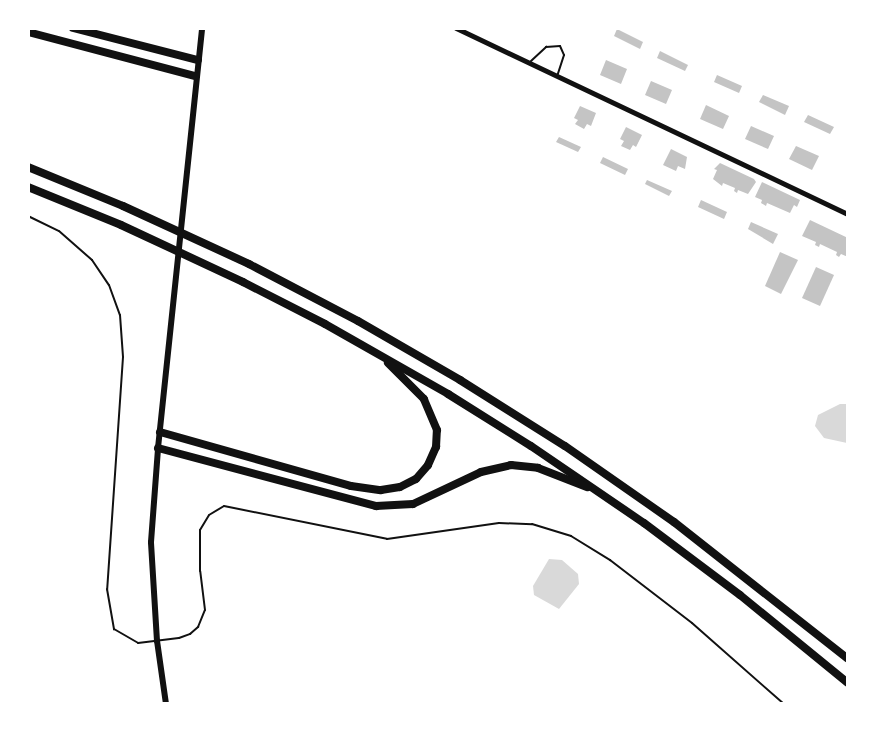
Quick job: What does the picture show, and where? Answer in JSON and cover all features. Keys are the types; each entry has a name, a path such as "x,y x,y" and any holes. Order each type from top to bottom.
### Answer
{"main road":[{"path":"73,28 198,60"},
{"path":"28,32 195,76"},
{"path":"28,167 147,216 267,273 460,380 565,446 668,517 848,659"},
{"path":"28,187 210,266 378,353 503,428 601,493 740,595 848,683"},
{"path":"160,432 351,486 381,490 400,487 424,471 434,453 437,436 429,407 378,353"},
{"path":"158,448 376,506 413,504 481,472 511,465 538,468 601,493"}],"street":[{"path":"166,704 157,642 152,542 158,448 195,76 202,28"},
{"path":"456,28 848,214"}],"lane":[{"path":"530,63 546,47 560,46 564,55 557,76"},
{"path":"28,216 59,231 92,260 109,285 120,315 123,357 108,589 114,629 138,643 157,642 190,634 202,619 205,610 200,571 200,530 209,515 224,506 387,539 499,523 532,524 552,528 570,536 610,560 692,623 784,704"}],"shaded area":[{"path":"840,404 847,404 847,443 824,438 815,426 818,415"},
{"path":"549,559 562,560 578,574 579,584 559,609 534,595 533,586"}],"building":[{"path":"617,29 643,42 640,49 614,36"},
{"path":"660,51 688,65 685,71 657,58"},
{"path":"606,60 627,69 621,84 600,75"},
{"path":"717,75 742,86 739,93 714,82"},
{"path":"651,81 672,90 666,104 645,95"},
{"path":"763,95 789,106 785,115 759,102"},
{"path":"706,105 729,116 723,129 700,119"},
{"path":"580,106 596,113 591,126 587,124 584,129 575,124 578,120 574,118"},
{"path":"808,115 834,127 830,134 804,122"},
{"path":"751,126 774,136 768,149 745,139"},
{"path":"626,127 642,135 636,147 633,145 630,150 621,146 624,141 620,139"},
{"path":"559,137 581,147 578,152 556,142"},
{"path":"796,146 819,156 812,170 789,159"},
{"path":"671,149 687,157 685,169 678,166 676,171 663,165"},
{"path":"603,157 628,169 625,175 600,163"},
{"path":"720,163 754,179 756,182 748,194 738,190 737,193 734,191 735,188 723,183 722,186 713,179 717,170 714,169"},
{"path":"647,180 672,191 669,196 645,184"},
{"path":"762,182 800,200 797,207 794,205 790,213 767,203 766,206 761,203 762,200 755,197"},
{"path":"701,200 727,212 724,219 698,207"},
{"path":"810,220 848,238 848,257 841,254 839,257 836,255 837,252 820,244 819,247 815,245 816,242 802,236"},
{"path":"751,222 778,234 773,244 748,229"},
{"path":"780,252 798,260 781,294 765,286"},
{"path":"816,267 834,275 820,306 802,298"}]}
